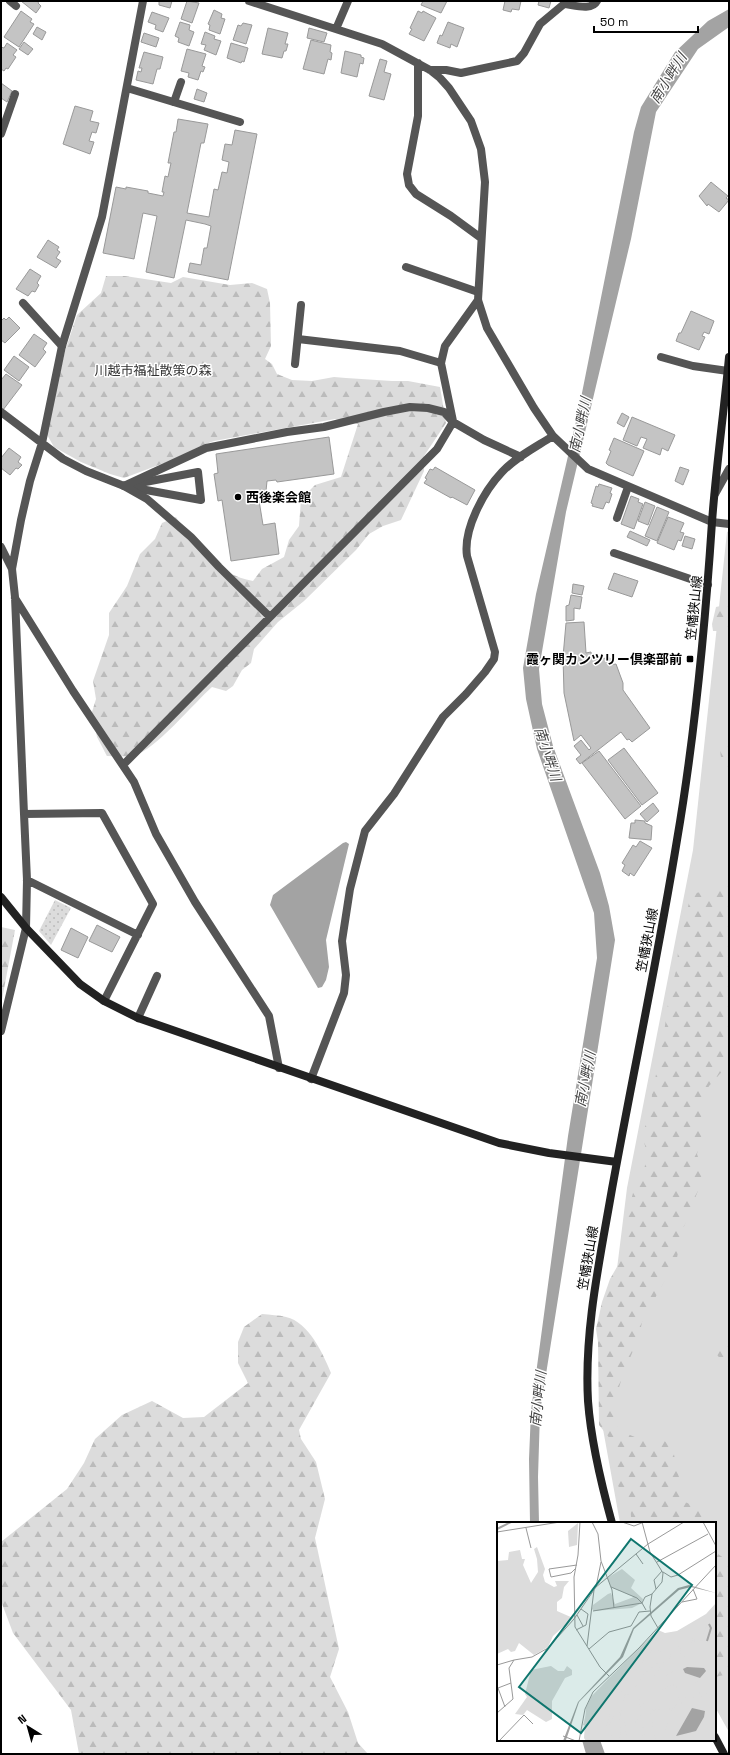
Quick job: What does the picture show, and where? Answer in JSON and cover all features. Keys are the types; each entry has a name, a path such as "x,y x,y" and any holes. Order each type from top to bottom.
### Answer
{"main road":[{"name":"笠幡狭山線","path":"612,1522 597,1461 588,1400 588,1370 593,1300 686,785 708,586 712,522 729,357"},
{"path":"1,897 26,928 80,984 104,1001 138,1018 499,1143 554,1154 617,1162"},
{"path":"716,1739 724,1754"}],"street":[{"path":"1,1031 26,928 27,880 15,597 12,568 30,481 42,443 62,346 102,217 143,1"},
{"path":"249,1 382,44 430,70 449,88 471,121 480,149 485,182 478,296 487,328 553,436 587,468 712,522 729,524"},
{"path":"336,29 348,1"},
{"path":"430,70 446,70 460,73 517,61 524,53 540,24 565,3 590,7 595,5 597,1"},
{"path":"418,63 418,116 407,174 409,185 416,194 451,216 481,238"},
{"path":"174,102 181,82"},
{"path":"127,88 240,122"},
{"path":"1,134 14,94"},
{"path":"406,267 478,296"},
{"path":"123,765 437,449 453,422 442,363 445,346 478,296"},
{"path":"23,303 62,346"},
{"path":"295,364 301,306"},
{"path":"298,339 400,351 442,363"},
{"path":"661,358 694,366 728,371"},
{"path":"124,486 206,448 287,432 324,427 410,407 428,408 444,412 453,422 484,440 521,457"},
{"path":"1,412 63,459 86,471 124,486 147,499 191,537 218,567 270,617"},
{"path":"311,1079 344,993 346,975 342,941 350,889 365,830 394,794 443,717 471,688 494,659 495,652 465,547 478,505 502,472 521,457 553,436"},
{"path":"715,494 729,470"},
{"path":"198,472 201,500 194,498 124,486 198,472"},
{"path":"617,518 628,487"},
{"path":"1,547 12,568"},
{"path":"614,553 708,586"},
{"path":"15,597 73,691 134,782 156,834 191,895 269,1016 279,1068"},
{"path":"24,814 102,813 153,904 104,1001"},
{"path":"27,880 138,935"},
{"path":"138,1018 157,976"}],"green space":[{"name":"川越市福祉散策の森","path":"106,276 125,276 171,283 183,277 230,285 252,283 267,289 270,303 271,346 265,359 272,364 277,374 292,380 312,381 334,377 408,381 440,387 446,423 424,456 424,471 401,520 383,526 369,534 356,550 304,601 278,622 254,649 251,663 242,670 233,686 226,691 212,687 153,745 143,752 125,756 107,756 97,737 92,712 96,699 93,681 109,635 109,613 127,586 140,554 155,539 162,523 176,517 199,548 208,557 218,565 240,578 253,581 262,569 284,557 289,540 299,526 301,499 315,485 341,477 358,424 335,419 214,441 172,460 124,478 81,462 54,447 46,433 65,351 77,315 101,293"},
{"path":"729,531 729,1732 716,1709 716,1522 620,1522 603,1429 612,1309 627,1188 693,850 727,532"},
{"path":"729,604 729,629 725,631 713,631 712,624 716,607"},
{"path":"729,728 729,777 720,753 722,743"},
{"path":"729,880 729,1034 726,1036 729,1060 727,1066 709,1086 704,1097 701,1111 703,1131 697,1154 702,1169 701,1183 681,1234 677,1258 642,1322 634,1348 623,1375 616,1403 615,1416 618,1429 624,1432 646,1440 665,1441 673,1450 682,1491 682,1501 709,1511 711,1522 631,1522 629,1504 615,1479 615,1445 599,1425 598,1342 596,1329 602,1302 610,1279 625,1253 629,1208 633,1193 639,1185 644,1171 647,1153 644,1142 645,1127 651,1109 652,1094 663,1040 669,997 677,967 678,950 691,894 711,890 728,882"},
{"path":"55,900 71,908 51,945 39,931"},
{"path":"1,927 15,930 1,1005"},
{"path":"262,1314 286,1317 302,1325 319,1348 331,1373 299,1430 301,1439 316,1462 325,1499 315,1538 339,1649 330,1677 348,1712 358,1743 368,1754 79,1754 71,1710 13,1633 1,1601 1,1542 67,1489 84,1463 95,1439 122,1415 152,1401 183,1418 204,1417 248,1383 238,1363 238,1342 244,1327"},
{"path":"729,1337 729,1368 717,1355 721,1342"},
{"path":"716,1554 728,1561 729,1680 724,1675 716,1677"}],"water":[{"name":"南小畔川","path":"729,9 729,27 698,49 656,112 631,239 566,512 539,669 542,704 553,746 600,873 609,906 615,940 540,1412 538,1477 539,1522 530,1522 529,1459 531,1411 568,1136 597,958 594,913 537,749 526,699 523,668 536,594 578,413 634,132 641,107 675,52 708,21"},
{"path":"346,842 349,844 326,940 329,967 326,980 322,987 318,988 270,905 273,895"},
{"path":"582,1741 600,1741 605,1754 586,1754"}],"building":[{"path":"21,1 39,1 38,3 41,6 36,13"},
{"path":"159,1 172,1 170,8 159,5"},
{"path":"187,1 199,3 192,23 181,19"},
{"path":"423,1 447,1 441,13 421,5"},
{"path":"505,1 521,1 519,10 512,9 511,12 503,10"},
{"path":"539,1 551,1 549,8 538,5"},
{"path":"214,10 222,14 221,18 225,19 220,34 209,30 210,25 208,24"},
{"path":"21,11 32,19 30,22 34,24 19,47 4,37"},
{"path":"418,11 422,13 423,11 436,18 424,41 409,34 412,29 410,28"},
{"path":"152,12 169,18 163,32 155,29 156,25 148,22"},
{"path":"180,22 190,25 189,30 194,32 189,46 178,42 179,38 175,36"},
{"path":"448,22 464,28 457,47 451,44 450,48 437,43"},
{"path":"243,23 252,25 246,44 233,40 238,25 241,26"},
{"path":"37,27 46,32 42,40 33,34"},
{"path":"268,28 288,33 285,44 288,44 282,58 262,54"},
{"path":"309,28 327,33 324,42 307,38"},
{"path":"205,32 215,36 214,39 221,41 216,55 204,50 206,45 201,44"},
{"path":"144,33 159,38 156,47 141,42"},
{"path":"311,40 331,45 331,60 328,59 324,74 303,69"},
{"path":"24,42 33,49 28,55 19,49"},
{"path":"7,43 17,50 13,55 16,57 8,69 6,68 4,71 1,69 1,47 4,48"},
{"path":"231,43 248,48 244,62 242,61 241,63 227,58"},
{"path":"187,49 206,54 202,66 205,67 203,72 201,71 198,80 188,77 189,73 181,71"},
{"path":"345,51 361,55 361,57 364,58 363,64 360,63 357,77 341,73"},
{"path":"144,52 163,57 160,69 157,69 153,84 136,80 138,71 141,72 142,68 139,68"},
{"path":"380,59 387,61 384,72 391,74 384,100 369,96"},
{"path":"1,83 12,91 7,102 1,98"},
{"path":"197,89 207,93 204,102 194,99"},
{"path":"75,106 93,111 90,121 99,123 96,133 92,132 89,141 94,142 90,154 63,144"},
{"path":"178,119 208,124 204,143 201,143 187,213 209,217 214,189 218,190 222,172 227,173 229,162 222,160 225,144 232,145 235,130 257,134 228,280 188,272 190,263 201,265 204,248 207,248 211,226 205,224 186,220 174,278 146,272 157,216 143,213 134,259 103,253 116,187 126,189 126,187 148,191 148,193 163,196 164,192 162,192 165,176 168,177 171,163 168,163"},
{"path":"711,182 728,196 726,198 729,200 719,212 708,204 707,206 699,196"},
{"path":"48,240 59,247 57,250 60,252 56,258 61,261 56,268 37,257"},
{"path":"30,269 41,276 37,283 39,285 35,292 32,291 28,296 16,289"},
{"path":"691,311 714,321 709,334 704,332 702,336 705,337 699,350 676,341"},
{"path":"9,317 20,328 5,343 1,340 1,321 4,318 6,320"},
{"path":"34,334 47,343 43,349 46,352 35,367 19,355"},
{"path":"14,356 29,367 19,381 4,370"},
{"path":"6,374 22,385 3,410 1,409 1,380"},
{"path":"622,413 629,417 624,427 617,423"},
{"path":"632,417 675,435 668,451 662,448 660,455 643,448 647,439 641,437 637,446 623,440"},
{"name":"西後楽会館","path":"329,437 334,474 277,482 276,480 267,481 266,491 258,494 263,525 275,523 279,554 231,561 222,500 218,501 214,474 218,473 216,454"},
{"path":"614,438 644,451 633,476 606,463"},
{"path":"9,448 21,457 18,462 22,465 18,469 16,468 10,475 1,468 1,458"},
{"path":"435,467 475,490 467,505 424,483 430,469 433,470"},
{"path":"680,467 689,470 683,485 675,481"},
{"path":"599,484 612,488 609,503 606,502 603,509 592,506 593,504 591,503 596,486 598,487"},
{"path":"631,496 639,499 638,502 643,504 634,529 621,524"},
{"path":"645,502 655,506 648,525 638,521"},
{"path":"657,507 669,512 657,541 645,536"},
{"path":"668,517 684,523 680,532 684,533 681,541 678,540 674,550 657,543"},
{"path":"630,531 650,540 647,546 627,537"},
{"path":"685,536 695,539 692,549 682,546"},
{"path":"614,573 638,581 632,597 608,589"},
{"path":"573,584 584,586 582,595 572,593"},
{"path":"571,595 582,597 580,609 574,608 574,620 566,621 566,606 569,605"},
{"path":"584,622 586,653 591,652 592,659 610,658 610,665 616,664 623,683 623,690 650,728 632,742 629,739 627,740 621,732 580,764 576,759 581,755 574,746 581,740 589,750 591,748 581,735 574,741 564,693 563,657 566,623"},
{"path":"624,748 658,793 642,805 608,760"},
{"path":"599,751 641,806 625,819 582,763"},
{"path":"653,803 659,811 647,822 640,814"},
{"path":"635,820 645,821 645,823 652,826 651,840 629,838 631,823 635,823"},
{"path":"640,841 652,848 634,876 630,873 629,876 622,871 625,865 622,863 633,845 636,847"},
{"path":"97,925 120,937 112,952 89,941"},
{"path":"71,928 88,937 78,958 61,950"}],"place":[{"name":"西後楽会館","path":"238,497"},
{"name":"霞ヶ関カンツリー倶楽部前","path":"690,659"}]}
